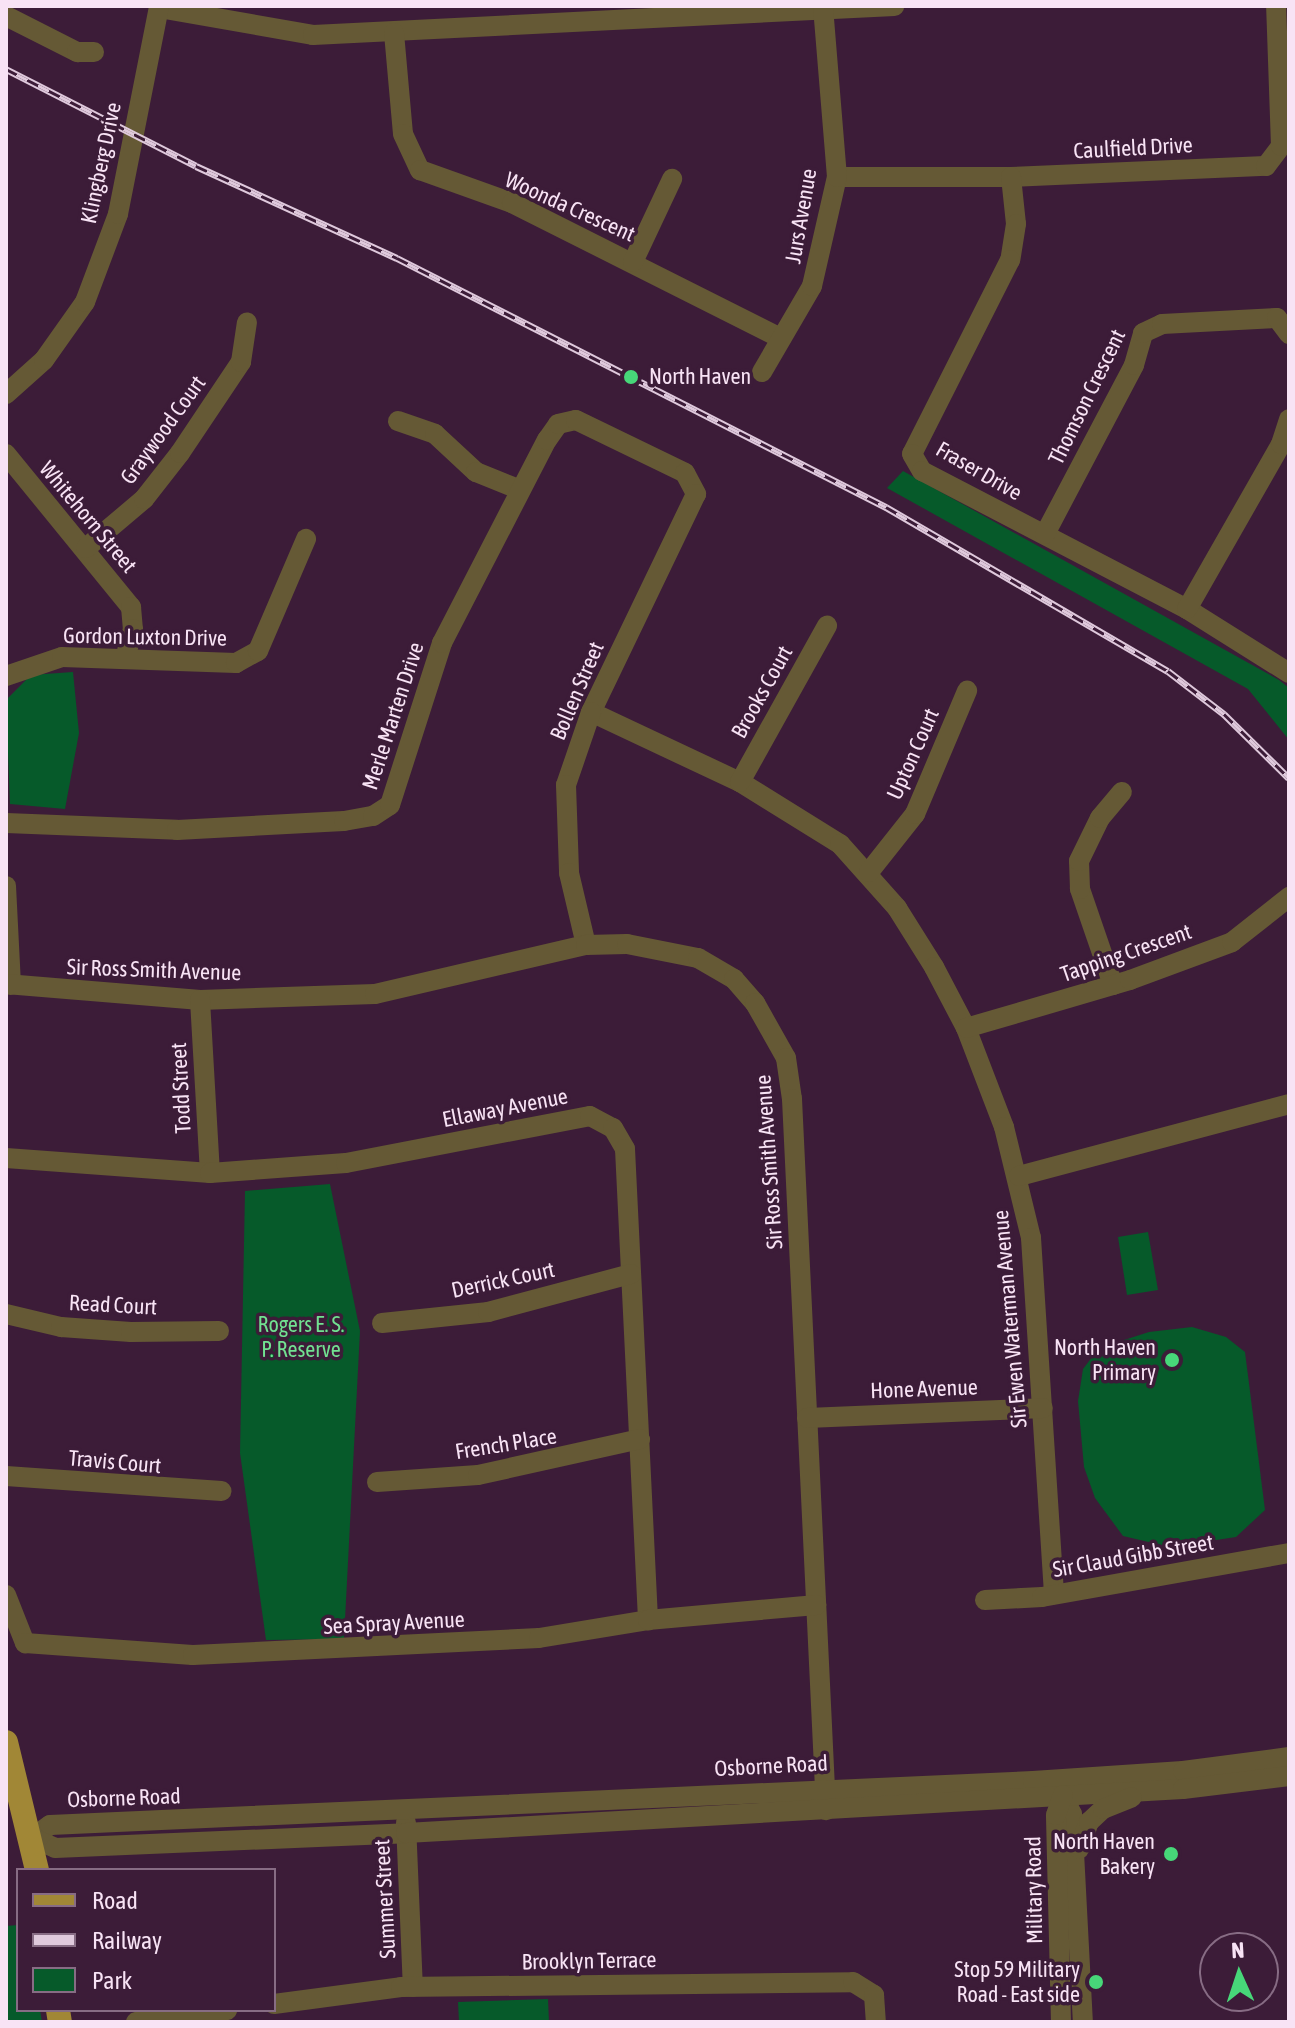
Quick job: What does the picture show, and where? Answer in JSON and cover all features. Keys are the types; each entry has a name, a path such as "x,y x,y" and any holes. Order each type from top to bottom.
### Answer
{"main road":[{"path":"6,1742 32,1838 37,1868"}],"street":[{"path":"159,7 313,35 394,33 551,16 894,6"},
{"name":"Caulfield Drive","path":"837,177 1011,177 1266,166 1281,146 1276,6"},
{"name":"Klingberg Drive","path":"6,394 44,360 85,302 118,214 159,7"},
{"name":"Jurs Avenue","path":"762,372 812,286 837,177 823,7"},
{"path":"6,16 77,52 94,52"},
{"name":"Woonda Crescent","path":"394,33 403,134 420,170 512,203 781,338"},
{"name":"Fraser Drive","path":"1011,177 1016,224 1010,260 912,454 922,471 1187,609 1289,673"},
{"path":"633,262 672,179"},
{"name":"Thomson Crescent","path":"1045,534 1134,365 1143,333 1162,324 1277,318 1289,334"},
{"name":"Graywood Court","path":"86,548 144,499 180,453 241,362 247,322"},
{"path":"1187,609 1281,444 1289,419"},
{"name":"Merle Marten Drive","path":"6,823 177,830 373,816 390,805 401,783 423,692 442,643 518,489 558,424 576,420 685,473"},
{"path":"398,421 435,434 476,472 518,489"},
{"name":"Whitehorn Street","path":"6,454 86,548 131,607 133,629 125,659"},
{"name":"Bollen Street","path":"586,945 565,833 566,785 591,712 694,504 696,488 685,473"},
{"name":"Gordon Luxton Drive","path":"6,676 62,657 236,663 258,651 306,539"},
{"name":"Brooks Court","path":"740,782 827,626"},
{"name":"Upton Court","path":"869,872 915,814 967,691"},
{"name":"Sir Ewen Waterman Avenue","path":"591,712 740,782 791,810 869,872 934,967 966,1028 1019,1176 1031,1238 1054,1594"},
{"path":"1113,985 1080,889 1079,861 1100,818 1122,792"},
{"path":"6,886 8,985"},
{"name":"Tapping Crescent","path":"966,1028 1113,985 1232,942 1289,897"},
{"name":"Sir Ross Smith Avenue","path":"8,985 200,1000 375,994 586,945 646,944 698,958 734,979 755,1003 786,1058 826,1810"},
{"name":"Todd Street","path":"200,1000 210,1173"},
{"path":"1019,1176 1289,1104"},
{"name":"Ellaway Avenue","path":"6,1158 210,1173 346,1163 590,1116 613,1128 625,1149 648,1620"},
{"name":"Derrick Court","path":"382,1323 488,1312 631,1274"},
{"name":"Read Court","path":"6,1314 117,1331 219,1331"},
{"name":"Hone Avenue","path":"807,1418 1043,1408"},
{"name":"French Place","path":"377,1482 478,1475 640,1439"},
{"name":"Travis Court","path":"6,1476 221,1491"},
{"name":"Sir Claud Gibb Street","path":"985,1600 1054,1594 1289,1553"},
{"name":"Sea Spray Avenue","path":"6,1595 25,1643 193,1655 539,1638 648,1620 816,1605"},
{"name":"Osborne Road","path":"32,1838 55,1848 826,1810 1030,1789 1090,1777 1289,1757"},
{"path":"1030,1789 1063,1795 1147,1791 1289,1776"},
{"path":"1063,1795 1090,1777"},
{"name":"Osborne Road","path":"32,1838 50,1825 826,1788 1030,1789"},
{"path":"1030,1789 1067,1866"},
{"path":"1067,1866 1089,1822 1103,1809 1147,1791"},
{"name":"Military Road","path":"1063,1795 1056,1815 1067,1866 1083,2022"},
{"name":"Summer Street","path":"405,1809 413,1987"},
{"name":"Military Road","path":"1061,2022 1067,1866"},
{"name":"Brooklyn Terrace","path":"276,2004 413,1987 853,1982 874,1995 876,2022"},
{"path":"136,2022 212,2012"}],"green space":[{"path":"903,471 1279,680 1289,688 1289,740 1248,689 887,488"},
{"path":"73,672 79,733 65,809 10,804 6,700 31,675"},
{"name":"Rogers E. S. P. Reserve","path":"330,1184 360,1331 344,1639 266,1640 240,1453 245,1191"},
{"path":"1148,1232 1158,1290 1127,1295 1118,1237"},
{"path":"1192,1327 1226,1337 1245,1352 1265,1510 1236,1537 1170,1547 1123,1536 1095,1498 1084,1467 1078,1401 1083,1369 1099,1348 1149,1332"},
{"path":"16,1925 16,2012 40,2012 42,2022 6,2022 6,1926"},
{"path":"548,1999 549,2022 459,2022 458,2002"}],"railway":[{"path":"6,69 196,166 397,258 886,507 1168,671 1224,714 1289,778"}],"place":[{"name":"North Haven","path":"631,377"},
{"name":"North Haven Primary","path":"1172,1360"},
{"name":"North Haven Bakery","path":"1171,1854"},
{"name":"Stop 59 Military Road - East side","path":"1096,1982"}]}
